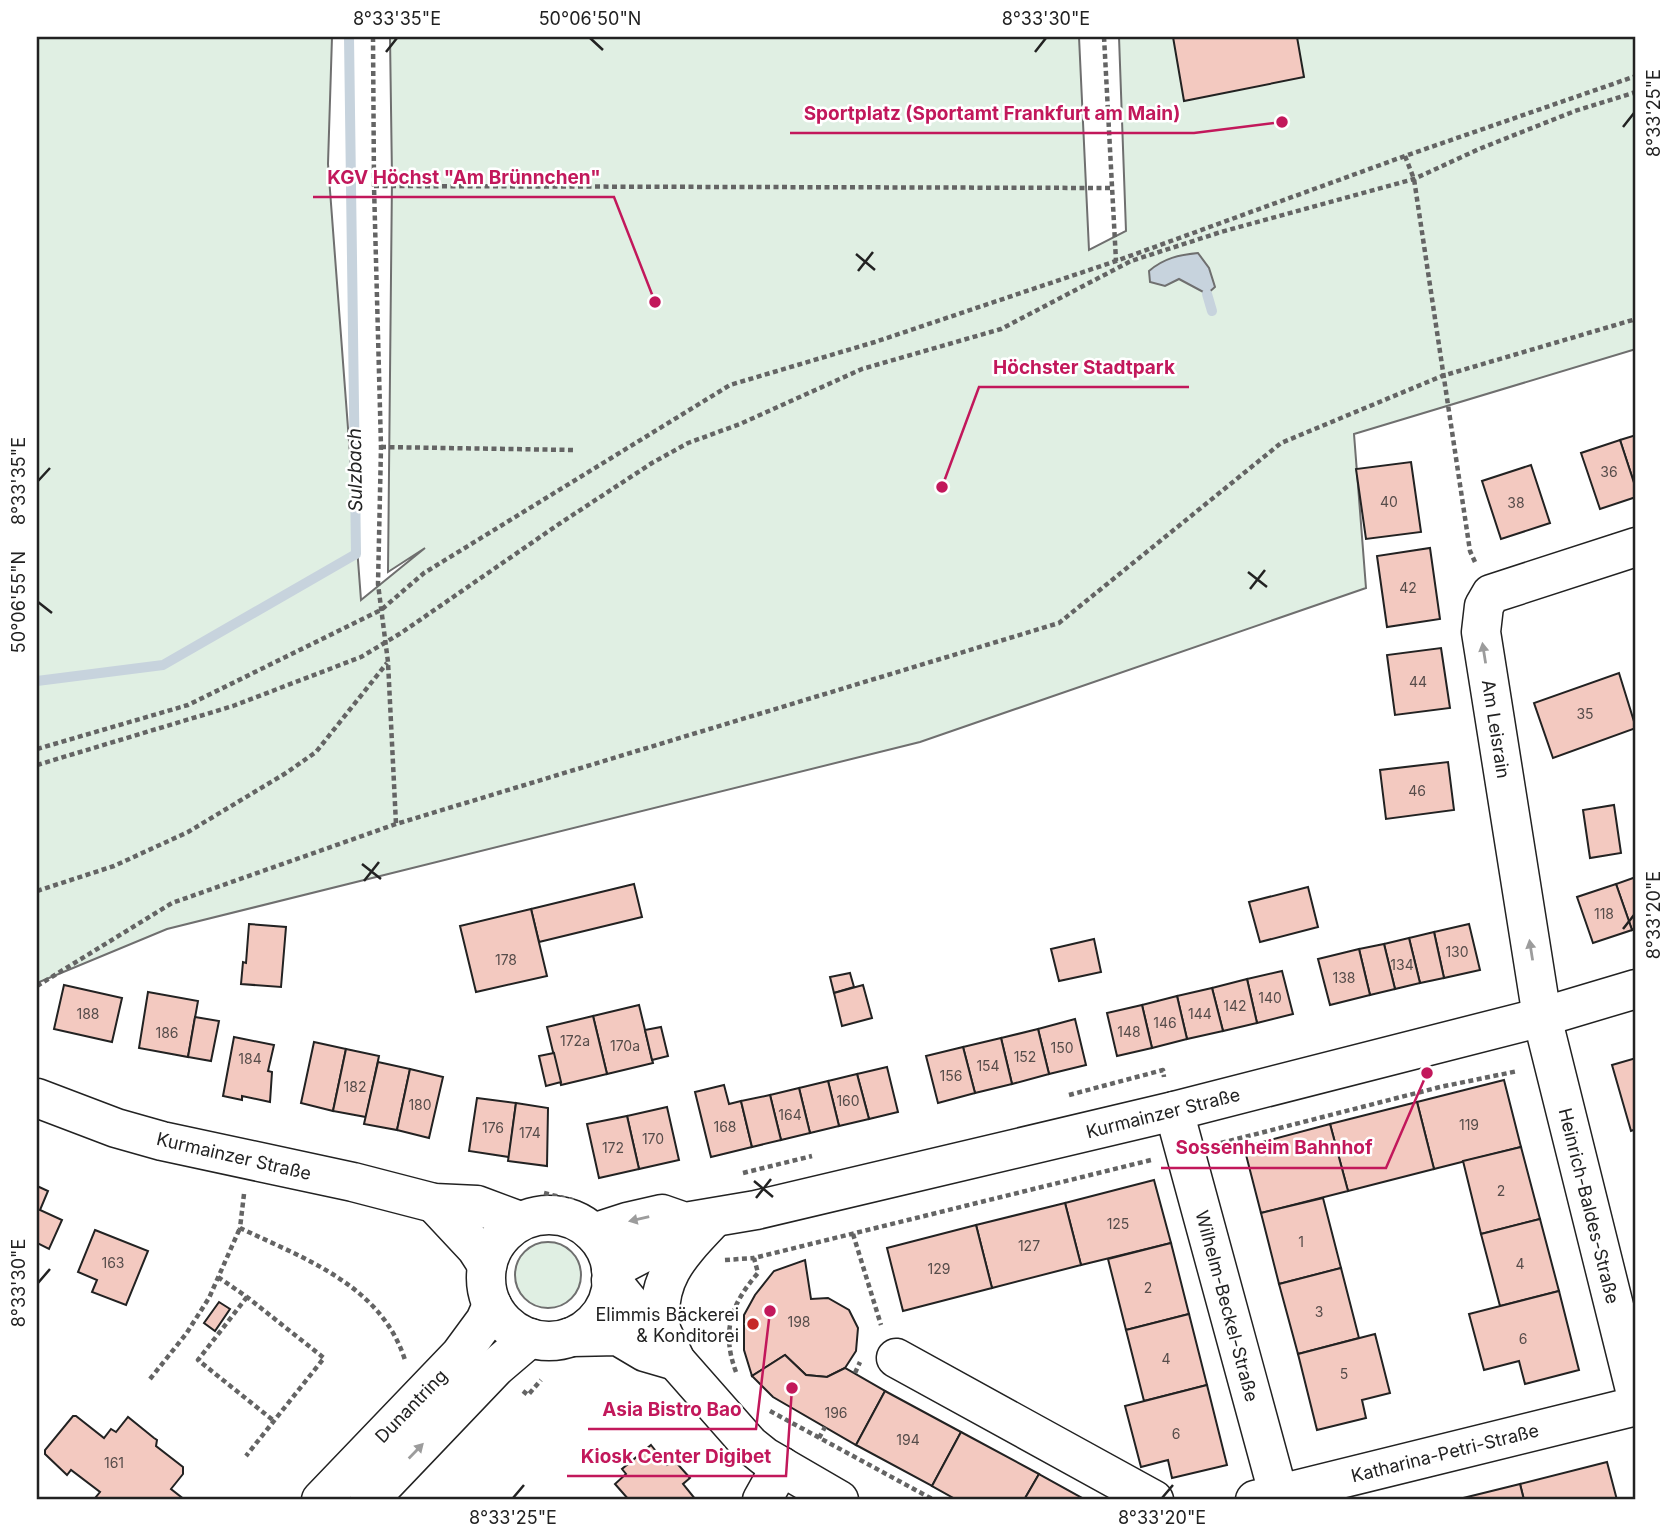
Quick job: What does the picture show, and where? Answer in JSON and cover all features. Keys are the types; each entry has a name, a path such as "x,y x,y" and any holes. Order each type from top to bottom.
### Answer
{"street":[{"path":"1491,594 1636,547"},
{"name":"Am Leisrain","path":"1491,594 1484,606 1481,632 1542,1017"},
{"name":"Kurmainzer Straße","path":"587,1218 627,1222 662,1214 700,1219 756,1210 1174,1111 1542,1017 1636,989"},
{"name":"Heinrich-Baldes-Straße","path":"1542,1017 1636,1394"},
{"name":"Kurmainzer Straße","path":"37,1098 116,1128 434,1203 527,1207"},
{"name":"Wilhelm-Beckel-Straße","path":"1174,1111 1271,1498"},
{"path":"434,1203 476,1248 487,1265"},
{"path":"571,1337 587,1328 600,1314 608,1298 611,1275 608,1256 587,1218 581,1223 566,1217 535,1216 527,1207 494,1247 487,1265 486,1278 492,1304 508,1325 530,1338 551,1341 571,1337 618,1336 645,1352 668,1346"},
{"path":"611,1275 700,1219"},
{"path":"668,1346 658,1310 660,1296 672,1266 700,1219"},
{"path":"611,1275 632,1306 750,1445 839,1500"},
{"name":"Dunantring","path":"321,1500 471,1341 485,1321 492,1304"},
{"name":"Dunantring","path":"369,1500 496,1367 530,1338"},
{"path":"886,1346 1154,1500"},
{"name":"Katharina-Petri-Straße","path":"1271,1498 1636,1406"},
{"path":"762,1500 781,1466"}],"path":[{"path":"373,37 373,186 381,447 378,584 388,662 396,824"},
{"path":"1104,37 1116,261"},
{"path":"37,749 188,705 381,610 424,573 730,386 875,342 1116,261 1636,76"},
{"path":"37,765 233,706 361,657 611,489 688,443 740,424 862,369 1001,329 1131,261 1222,232 1414,179 1479,149 1575,111 1636,92"},
{"path":"1405,156 1414,179 1469,551 1491,594"},
{"path":"373,186 1112,188"},
{"path":"37,986 172,903 396,824 1059,623 1281,443 1442,376 1636,319"},
{"path":"381,447 574,450"},
{"path":"37,891 114,866 188,832 286,773 316,752 388,662"},
{"path":"722,1261 731,1258 754,1258 1440,1087 1553,1063"},
{"path":"149,1379 186,1334 209,1298 240,1228 250,1160"},
{"path":"527,1207 562,1196 587,1218"},
{"path":"240,1228 324,1266 380,1313 400,1344 417,1398"},
{"path":"853,1234 882,1322 886,1346"},
{"path":"737,1373 728,1326 734,1306 758,1273 754,1258"},
{"path":"218,1277 324,1358 246,1456"},
{"path":"247,1297 198,1360 274,1421"},
{"path":"764,1407 934,1500"},
{"path":"820,1438 825,1427"}],"green space":[{"path":"37,37 332,37 328,164 361,600 425,548 388,572 392,178 390,37 1079,37 1089,250 1126,231 1119,37 1636,37 1636,349 1354,434 1366,588 920,742 167,929 37,983"},
{"path":"548,1242 561,1245 571,1252 578,1262 581,1275 578,1288 571,1298 561,1305 548,1308 535,1305 525,1298 518,1288 515,1275 518,1262 525,1252 535,1245"}],"shaded area":[{"path":"1198,253 1209,268 1215,287 1207,294 1179,279 1165,286 1150,282 1149,271 1160,263 1178,256"}],"building":[{"path":"1173,37 1297,37 1304,77 1184,101"},
{"path":"1636,435 1636,489 1620,440"},
{"path":"1620,440 1636,489 1636,497 1600,509 1581,453"},
{"path":"1411,462 1421,532 1366,539 1356,469"},
{"path":"1531,465 1550,523 1501,539 1482,481"},
{"path":"1430,548 1440,619 1387,627 1377,556"},
{"path":"1441,648 1450,708 1395,715 1387,655"},
{"path":"1619,673 1636,728 1553,758 1534,703"},
{"path":"1448,762 1454,810 1386,819 1380,770"},
{"path":"1614,805 1621,853 1590,858 1583,810"},
{"path":"1636,877 1636,928 1632,930 1616,884"},
{"path":"634,884 642,917 539,942 531,909"},
{"path":"1616,884 1632,930 1593,943 1577,897"},
{"path":"1308,887 1318,927 1260,942 1249,902"},
{"path":"531,909 547,976 476,992 460,926"},
{"path":"249,924 286,927 281,987 241,984 243,962 246,963"},
{"path":"1469,924 1480,970 1444,978 1434,932"},
{"path":"1434,932 1444,978 1420,983 1409,938"},
{"path":"1409,938 1420,983 1395,989 1384,944"},
{"path":"1094,939 1101,972 1059,981 1051,949"},
{"path":"1384,944 1395,989 1370,995 1359,949"},
{"path":"1359,949 1370,995 1330,1005 1318,959"},
{"path":"1282,971 1293,1014 1257,1023 1247,979"},
{"path":"850,973 854,987 834,993 830,977"},
{"path":"1247,979 1257,1023 1223,1031 1212,988"},
{"path":"64,985 122,998 112,1042 54,1029"},
{"path":"863,985 872,1018 842,1026 834,993"},
{"path":"1212,988 1223,1031 1187,1039 1177,996"},
{"path":"148,992 198,1001 188,1057 139,1048"},
{"path":"1177,996 1187,1039 1152,1048 1142,1005"},
{"path":"639,1005 653,1063 607,1074 593,1016"},
{"path":"1142,1005 1152,1048 1117,1056 1107,1013"},
{"path":"593,1016 607,1074 561,1085 547,1027"},
{"path":"195,1017 219,1021 211,1061 188,1057"},
{"path":"1075,1019 1086,1065 1049,1074 1038,1029"},
{"path":"661,1027 668,1056 652,1060 645,1030"},
{"path":"1038,1029 1049,1074 1012,1084 1001,1038"},
{"path":"234,1037 274,1045 268,1071 272,1072 270,1102 242,1096 242,1100 223,1096"},
{"path":"1001,1038 1012,1084 975,1093 963,1047"},
{"path":"314,1042 346,1049 333,1111 301,1103"},
{"path":"963,1047 975,1093 938,1103 926,1056"},
{"path":"346,1049 379,1056 366,1117 333,1111"},
{"path":"554,1053 561,1082 546,1086 539,1056"},
{"path":"1636,1058 1636,1129 1631,1131 1612,1065"},
{"path":"378,1062 410,1069 397,1130 364,1124"},
{"path":"887,1067 898,1112 869,1119 857,1074"},
{"path":"410,1069 443,1077 429,1138 397,1130"},
{"path":"857,1074 869,1119 839,1126 828,1081"},
{"path":"1504,1080 1521,1147 1434,1169 1417,1102"},
{"path":"828,1081 839,1126 810,1133 799,1088"},
{"path":"724,1085 729,1104 741,1101 752,1147 711,1157 695,1092"},
{"path":"799,1088 810,1133 781,1140 770,1095"},
{"path":"770,1095 781,1140 752,1147 741,1101"},
{"path":"477,1098 516,1103 509,1157 469,1151"},
{"path":"1417,1102 1434,1169 1348,1191 1330,1124"},
{"path":"516,1103 548,1108 547,1166 508,1161"},
{"path":"667,1107 679,1160 639,1169 627,1116"},
{"path":"627,1116 639,1169 599,1178 587,1124"},
{"path":"1330,1124 1348,1191 1261,1213 1244,1147"},
{"path":"1521,1147 1540,1219 1481,1234 1463,1161"},
{"path":"1154,1180 1171,1243 1081,1265 1065,1203"},
{"path":"37,1186 48,1191 40,1210 62,1220 49,1249 37,1243"},
{"path":"1323,1198 1341,1268 1279,1284 1261,1213"},
{"path":"1065,1203 1081,1265 992,1288 976,1225"},
{"path":"1540,1219 1559,1291 1500,1306 1481,1234"},
{"path":"976,1225 992,1288 903,1311 887,1248"},
{"path":"95,1230 148,1251 126,1305 92,1292 97,1280 78,1272"},
{"path":"1171,1243 1189,1314 1126,1330 1108,1259"},
{"path":"805,1260 811,1299 828,1298 849,1310 858,1328 856,1351 845,1368 827,1377 806,1375 785,1355 752,1376 744,1350 744,1315 755,1295 774,1271"},
{"path":"1341,1268 1359,1338 1298,1354 1279,1284"},
{"path":"1559,1291 1579,1370 1525,1384 1519,1361 1484,1370 1469,1314"},
{"path":"219,1302 230,1309 215,1331 204,1323"},
{"path":"1189,1314 1207,1385 1144,1401 1126,1330"},
{"path":"1375,1334 1390,1393 1362,1400 1366,1418 1317,1430 1298,1354"},
{"path":"785,1355 806,1375 827,1377 845,1368 885,1391 856,1445 773,1397 752,1376"},
{"path":"1207,1385 1227,1465 1172,1478 1168,1460 1141,1467 1125,1406"},
{"path":"885,1391 961,1432 932,1486 856,1445"},
{"path":"73,1416 104,1438 111,1429 116,1432 128,1417 157,1440 156,1446 183,1467 183,1474 171,1489 185,1500 99,1500 96,1497 100,1492 71,1470 67,1475 45,1454 45,1450"},
{"path":"961,1432 1039,1474 1024,1500 957,1500 932,1486"},
{"path":"651,1445 667,1465 674,1460 690,1478 683,1484 696,1500 629,1500 615,1484 626,1474 622,1469"},
{"path":"1607,1462 1617,1500 1524,1500 1520,1484"},
{"path":"1039,1474 1086,1500 1024,1500"},
{"path":"1520,1484 1524,1500 1455,1500"}],"waterway":[{"name":"Sulzbach","path":"37,681 163,665 356,554 349,37"},
{"path":"1207,294 1212,311"}],"place":[{"name":"Sportplatz (Sportamt Frankfurt am Main)","path":"1282,122"},
{"name":"KGV Höchst \"Am Brünnchen\"","path":"655,302"},
{"name":"Höchster Stadtpark","path":"942,487"},
{"name":"Sossenheim Bahnhof","path":"1427,1073"},
{"name":"Asia Bistro Bao","path":"770,1311"},
{"name":"Elimmis Bäckerei & Konditorei","path":"753,1324"},
{"name":"Kiosk Center Digibet","path":"792,1388"}]}
